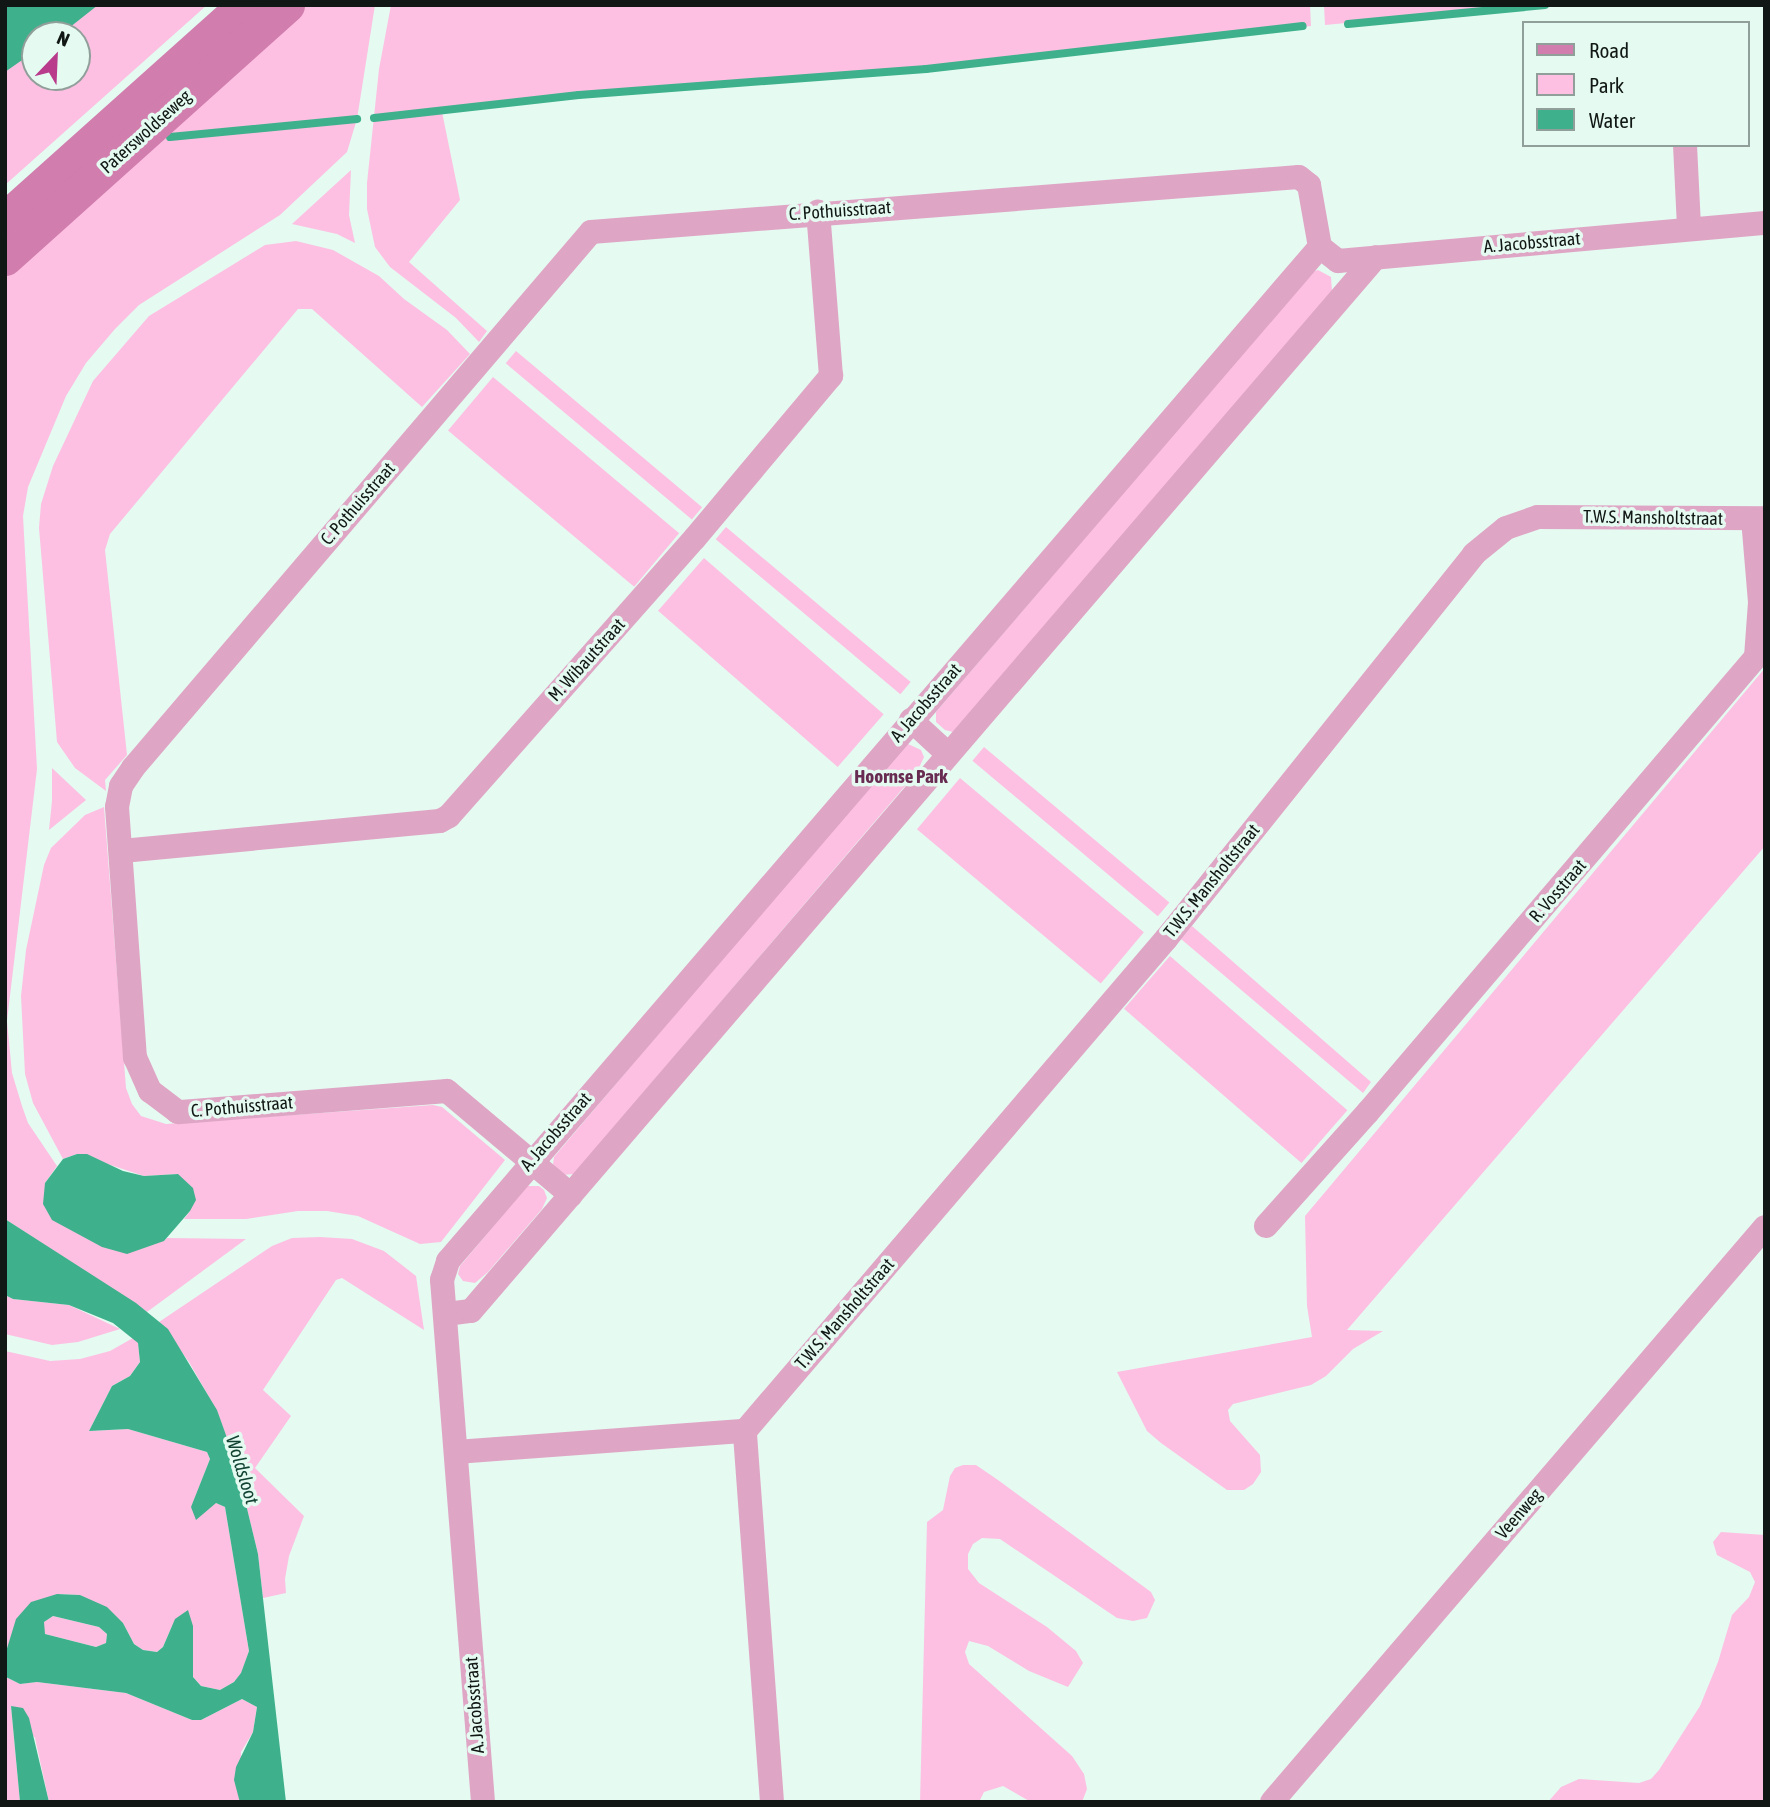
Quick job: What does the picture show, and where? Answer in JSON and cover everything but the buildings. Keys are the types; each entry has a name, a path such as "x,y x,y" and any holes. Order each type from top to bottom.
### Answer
{"main road":[{"name":"Paterswoldseweg","path":"5,219 244,5"},
{"name":"Paterswoldseweg","path":"5,258 287,5"}],"street":[{"path":"1685,147 1689,229"},
{"name":"C. Pothuisstraat","path":"571,1195 447,1091 178,1112 149,1091 135,1058 117,799 133,768 591,232 818,212 1299,177 1309,185 1320,247"},
{"name":"M. Wibautstraat","path":"122,851 440,821 449,816 695,538 831,376 818,212"},
{"name":"A. Jacobsstraat","path":"483,1802 442,1280 448,1261 530,1162 1320,247 1338,261 1765,223"},
{"path":"446,1314 471,1311 1376,257"},
{"name":"T.W.S. Mansholtstraat","path":"745,1431 1166,939 1474,554 1506,528 1538,516 1759,518"},
{"name":"R. Vosstraat","path":"1266,1226 1404,1070 1756,657 1760,602 1759,518"},
{"path":"911,720 948,754"},
{"name":"Veenweg","path":"1272,1802 1765,1227"},
{"path":"456,1452 745,1431 772,1802"}],"green space":[{"path":"5,5 207,5 5,185"},
{"path":"295,5 375,5 357,119 347,152 280,215 139,305 115,329 86,363 66,396 28,487 23,516 37,769 7,1021 12,1073 22,1106 28,1123 57,1166 45,1183 164,1241 167,1238 246,1239 147,1312 5,1219 5,274"},
{"path":"391,5 1310,5 1311,26 926,69 579,95 442,112 460,200 409,262 487,331 479,342 456,318 390,267 375,247 367,209 367,183 379,69"},
{"path":"1324,5 1535,5 1325,25"},
{"path":"351,170 349,215 355,243 337,234 292,224"},
{"path":"296,241 333,250 379,276 404,299 447,330 470,354 422,407 312,309 298,309 110,534 105,550 127,755 105,780 106,791 75,768 57,742 39,528 41,504 53,466 93,381 149,316 265,245"},
{"path":"1318,270 1331,277 1332,292 953,732 945,730 936,722 936,712 1312,272"},
{"path":"516,351 702,507 692,519 506,363"},
{"path":"493,377 679,533 634,587 448,431"},
{"path":"726,527 911,682 900,694 716,539"},
{"path":"704,558 884,714 838,767 658,611"},
{"path":"1765,668 1765,846 1347,1330 1383,1331 1353,1349 1326,1376 1311,1385 1233,1404 1228,1410 1230,1421 1260,1455 1261,1472 1253,1484 1244,1490 1227,1490 1161,1443 1147,1431 1117,1372 1312,1337 1307,1306 1305,1216"},
{"path":"908,744 921,750 924,757 917,772 574,1174 562,1175 553,1164 554,1157 902,746"},
{"path":"984,747 1169,903 1158,916 972,761"},
{"path":"52,768 86,800 49,830 52,801"},
{"path":"960,778 1144,932 1101,984 917,829"},
{"path":"104,807 126,1088 132,1104 141,1116 166,1124 433,1105 442,1107 505,1160 441,1242 420,1244 358,1216 327,1211 298,1211 246,1219 184,1219 190,1211 178,1174 144,1176 77,1154 63,1159 33,1103 25,1074 21,996 26,950 44,865 51,848 85,815"},
{"path":"1192,926 1371,1082 1363,1093 1181,939"},
{"path":"1170,956 1347,1110 1301,1163 1124,1009"},
{"path":"527,1186 539,1186 544,1190 547,1198 542,1209 488,1272 475,1283 463,1281 458,1274 460,1266"},
{"path":"292,1238 352,1239 384,1251 416,1276 424,1330 342,1278 336,1280 263,1390 291,1416 255,1468 304,1516 289,1556 285,1579 286,1593 263,1598 258,1554 236,1464 217,1411 189,1362 159,1322 272,1246"},
{"path":"5,1295 13,1299 69,1305 120,1329 78,1342 52,1345 5,1334"},
{"path":"133,1338 138,1342 140,1362 130,1376 112,1386 89,1431 128,1429 207,1452 210,1459 191,1508 216,1503 225,1507 249,1651 241,1674 234,1682 220,1690 201,1686 193,1677 193,1626 172,1626 163,1647 157,1652 143,1650 134,1644 123,1623 80,1595 57,1594 5,1655 5,1351 50,1361 80,1359 110,1351"},
{"path":"976,1465 998,1480 1151,1592 1155,1600 1147,1618 1133,1621 1117,1618 1000,1539 982,1538 973,1544 968,1554 968,1569 979,1583 1047,1627 1076,1651 1083,1663 1068,1687 1029,1671 988,1646 969,1641 965,1652 969,1664 1072,1756 1084,1774 1087,1789 1082,1802 1031,1802 1003,1786 984,1792 979,1802 920,1802 927,1522 943,1510 950,1476 955,1468"},
{"path":"1721,1532 1765,1535 1765,1802 1548,1802 1561,1787 1579,1779 1639,1783 1651,1779 1659,1770 1700,1706 1718,1662 1732,1615 1749,1597 1755,1582 1750,1572 1717,1555 1713,1542"},
{"path":"53,1616 99,1627 107,1634 106,1643 96,1647 45,1634 42,1628 44,1622"},
{"path":"5,1672 6,1677 20,1684 37,1682 126,1693 192,1720 201,1720 242,1699 257,1707 253,1732 241,1752 243,1802 49,1802 35,1738 11,1706 20,1802 5,1802"}],"water":[{"path":"5,5 98,5 78,21 21,21 21,61 5,72"},
{"path":"87,1154 123,1171 144,1176 178,1174 193,1188 196,1200 164,1241 127,1254 102,1247 52,1220 43,1204 45,1183 63,1159"},
{"path":"5,1219 136,1303 168,1329 217,1410 236,1463 258,1554 286,1802 240,1802 234,1780 236,1767 253,1732 257,1707 242,1699 201,1720 192,1720 126,1693 37,1682 20,1684 6,1677 5,1655 16,1619 31,1602 57,1594 80,1595 107,1607 123,1623 134,1644 143,1650 157,1652 163,1647 175,1619 188,1610 193,1626 193,1677 201,1686 220,1690 234,1682 241,1673 249,1651 225,1507 216,1503 196,1520 191,1507 210,1459 207,1452 128,1429 89,1431 112,1386 130,1376 140,1362 138,1343 113,1323 69,1305 13,1299 5,1295","holes":["53,1616 99,1627 107,1634 106,1643 96,1647 45,1634 44,1622"]},
{"path":"11,1706 23,1708 29,1718 49,1802 20,1802"}],"waterway":[{"path":"1348,24 1545,5"},
{"path":"374,118 579,95 926,69 1303,26"},
{"path":"170,137 357,119"}],"district":[{"name":"Hoornse Park","path":"901,777"}],"water label":[{"name":"Woldsloot","path":"242,1470"}]}
